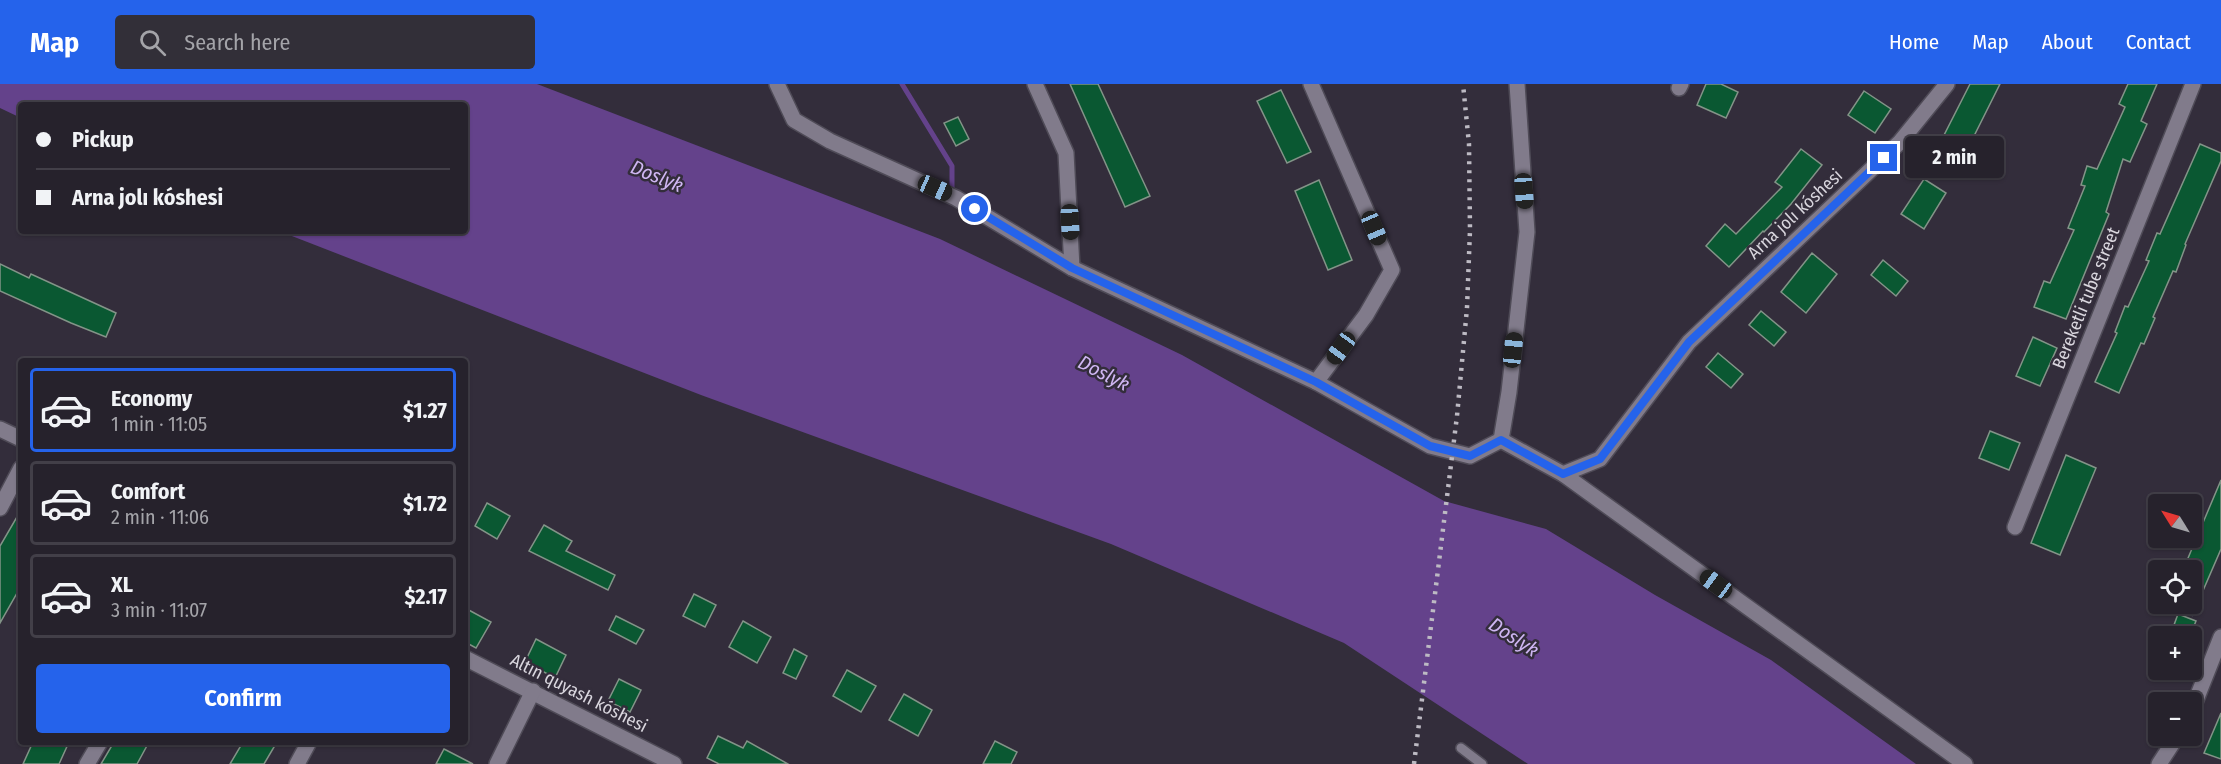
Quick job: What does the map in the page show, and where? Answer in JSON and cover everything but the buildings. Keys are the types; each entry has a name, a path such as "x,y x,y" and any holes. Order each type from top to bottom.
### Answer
{"street":[{"path":"777,84 794,120 830,141 956,198 1072,268 1316,382 1430,446 1470,456 1501,440"},
{"path":"1035,84 1066,153 1072,268"},
{"path":"1311,84 1392,270 1366,315 1316,382"},
{"path":"1501,440 1509,392 1527,232 1517,84"},
{"name":"Arna jolı kóshesi","path":"1563,474 1600,459 1689,342 1900,142 1947,84"},
{"name":"Bereketli tube street","path":"2015,527 2193,84"},
{"path":"0,429 18,438"},
{"path":"1501,440 1563,474 1965,764"},
{"path":"0,508 18,474"},
{"path":"2199,692 2221,637"},
{"name":"Altın quyash kóshesi","path":"468,659 675,764"},
{"path":"497,764 533,691"},
{"path":"87,764 98,745"},
{"path":"297,764 307,745"},
{"path":"2160,764 2171,746"}],"lane":[{"path":"1461,748 1482,764"}],"water":[{"name":"Doslyk","path":"0,84 537,84 940,239 1182,355 1444,501 1546,529 1655,595 1771,660 1916,764 1528,764 1344,643 1111,544 701,395 287,234 468,234 468,102 18,102 18,117 0,108"}],"waterway":[{"path":"902,84 952,166 952,193"}],"railway":[{"path":"1414,764 1457,416 1467,308 1470,230 1469,144 1463,84"}],"route":[{"path":"975,209 1072,268 1316,382 1430,446 1470,456 1501,440 1563,474 1600,459 1689,342 1884,158"}]}
